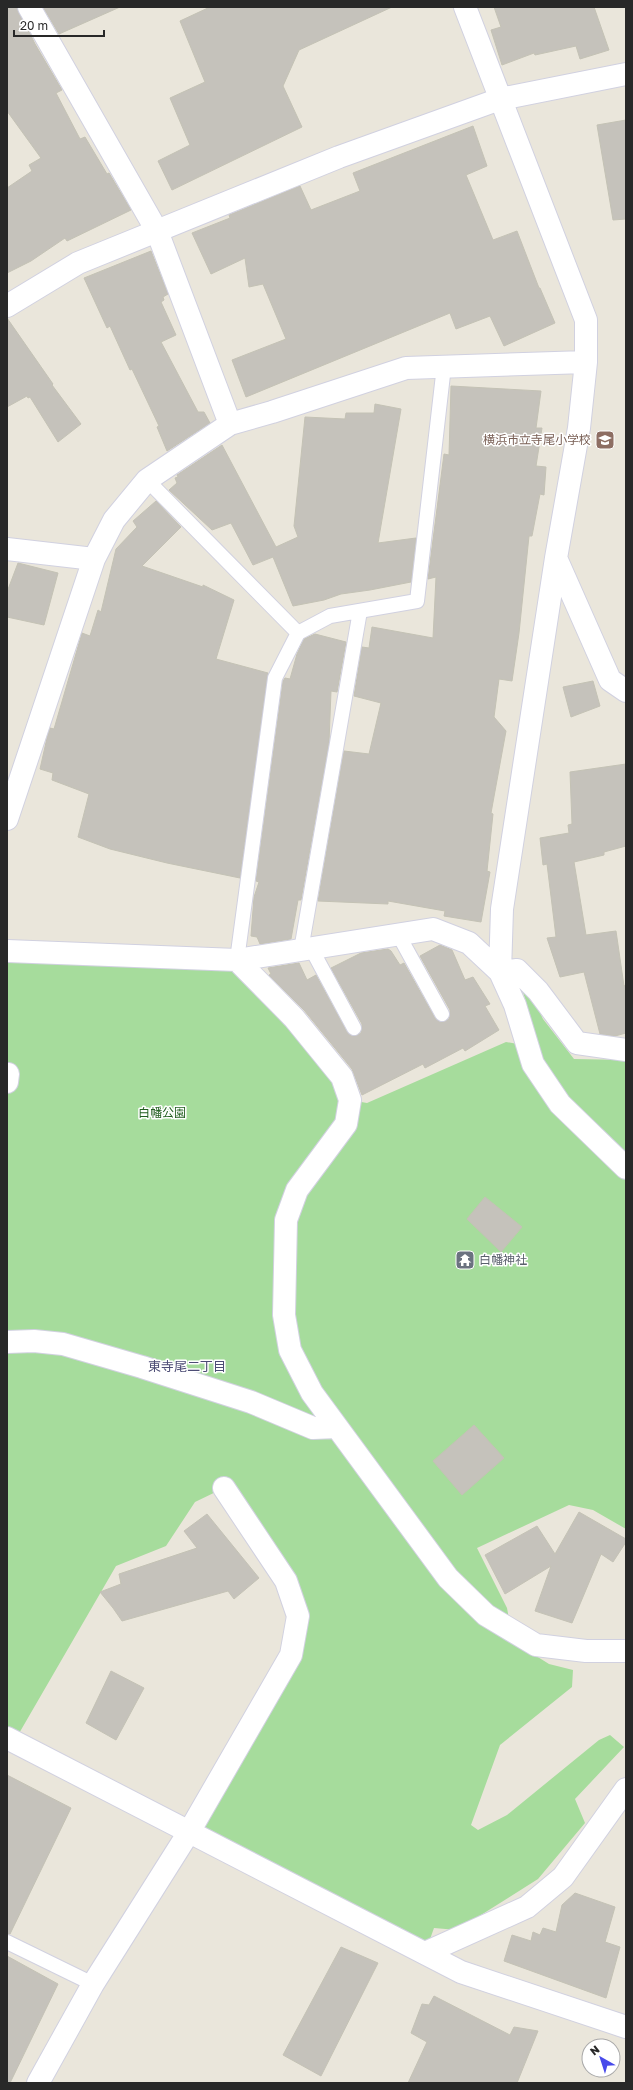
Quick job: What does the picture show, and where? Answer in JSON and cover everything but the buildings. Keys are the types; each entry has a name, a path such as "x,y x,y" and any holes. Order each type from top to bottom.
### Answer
{"street":[{"path":"29,7 158,231 230,424"},
{"path":"465,7 586,320 586,362 579,428 556,558 502,909 500,972"},
{"path":"7,306 78,263 339,157 500,99 626,74"},
{"path":"7,819 94,559 114,520 146,480 230,424 272,412 406,368 586,362"},
{"path":"7,549 94,559"},
{"path":"556,558 610,680 626,691"},
{"path":"7,951 237,960 433,929 469,943 500,972 515,1005 534,1064 560,1104 626,1168"},
{"path":"237,960 299,1024 342,1077 350,1100 346,1124 297,1190 286,1220 284,1315 290,1350 312,1393 448,1578 486,1615 536,1645 586,1651 626,1652"},
{"path":"500,972 517,970 538,991 577,1043 626,1050"},
{"path":"7,1342 34,1341 63,1344 252,1402 313,1428 337,1427"},
{"path":"38,2083 93,1984 189,1832 291,1654 298,1616 286,1581 224,1488"},
{"path":"7,1738 461,1972 626,2027"},
{"path":"425,1953 527,1907 563,1877 626,1789"}],"lane":[{"path":"237,960 275,678 298,633 330,616 417,601 444,366"},
{"path":"146,480 298,633"},
{"path":"354,1028 306,949 360,611"},
{"path":"398,934 442,1014"},
{"path":"7,1942 93,1984"}],"green space":[{"name":"白幡公園","path":"7,951 237,960 350,1100 367,1103 506,1042 540,1048 522,989 528,988 543,1019 574,1059 626,1060 626,1529 593,1510 569,1505 477,1548 507,1608 511,1630 533,1654 549,1664 573,1670 572,1687 500,1745 471,1825 478,1830 507,1815 599,1740 610,1735 624,1747 575,1799 585,1823 538,1879 457,1930 434,1928 425,1953 189,1832 291,1655 298,1617 224,1488 195,1502 166,1546 116,1566 14,1742 7,1738"}],"place":[{"name":"横浜市立寺尾小学校","path":"605,440"},
{"name":"白幡神社","path":"465,1260"}],"district":[{"name":"東寺尾二丁目","path":"187,1366"}]}
